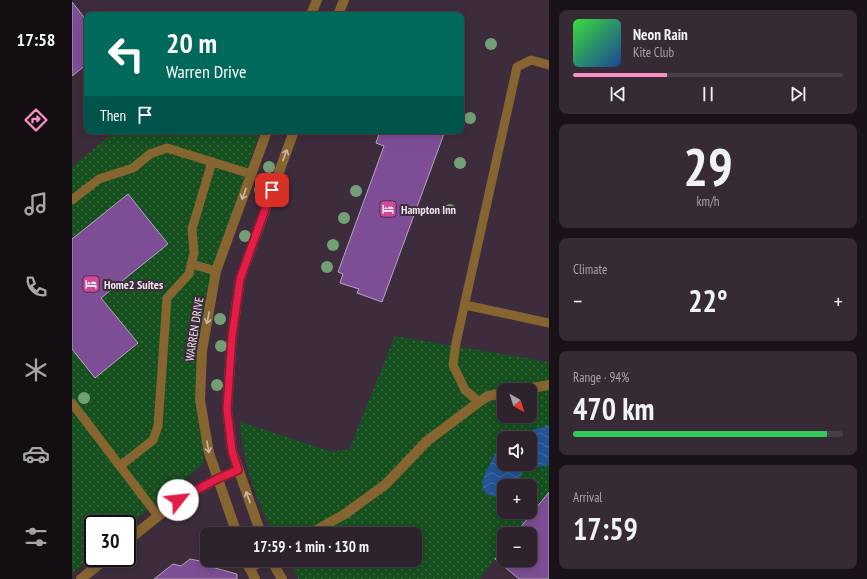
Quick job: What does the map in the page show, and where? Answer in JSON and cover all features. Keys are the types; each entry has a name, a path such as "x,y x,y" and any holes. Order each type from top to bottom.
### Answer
{"street":[{"path":"312,12 317,0"},
{"path":"339,12 344,0"},
{"name":"WARREN DRIVE","path":"234,527 209,453 200,400 202,351 216,271 266,134"},
{"path":"258,527 232,451 227,409 232,337 240,279 293,134"},
{"path":"537,387 549,385"},
{"path":"322,527 345,514 386,484 426,441 488,396 497,394"},
{"path":"136,534 178,500 217,479 238,470"},
{"path":"81,579 95,567"},
{"path":"249,567 255,579"},
{"path":"275,567 282,579"}],"lane":[{"path":"480,402 465,390 453,365 465,305 517,66 530,60 549,64"},
{"path":"72,200 99,179 133,168 150,154 167,148 251,174"},
{"path":"120,466 152,440 158,426 167,298 189,274 194,253 192,229 212,162"},
{"path":"191,264 216,271"},
{"path":"465,305 549,323"},
{"path":"72,404 158,516"}],"green space":[{"path":"111,134 259,134 207,290 199,364 204,463 136,520 136,515 84,515 84,563 72,573 72,167"},
{"path":"395,336 549,362 549,491 537,506 537,479 497,479 497,519 527,519 521,527 497,527 497,556 480,579 298,579 292,567 422,567 422,527 270,527 251,480 244,452 240,422 333,452 338,450 349,450"}],"water":[{"path":"549,425 549,465 537,467 537,431 530,431"},
{"path":"497,451 497,471 523,471 519,479 497,479 497,497 485,492 482,483"}],"building":[{"path":"72,2 84,17 84,66 72,76"},
{"name":"Hampton Inn","path":"379,134 444,134 382,302 357,293 359,289 340,283 343,274 338,272 384,146 376,143"},
{"name":"Home2 Suites","path":"128,194 168,244 101,298 138,343 95,378 72,349 72,239"},
{"path":"549,492 549,579 519,579 505,567 537,567 537,527 521,527 527,519 537,519 537,507"},
{"path":"190,559 200,561 200,567 211,567 237,574 237,579 154,579 173,564 181,566"}],"place":[{"name":"Hampton Inn","path":"388,209"},
{"name":"Home2 Suites","path":"91,284"}],"route":[{"path":"178,500 217,479 238,470 232,451 227,409 232,337 240,279 272,190"}]}
